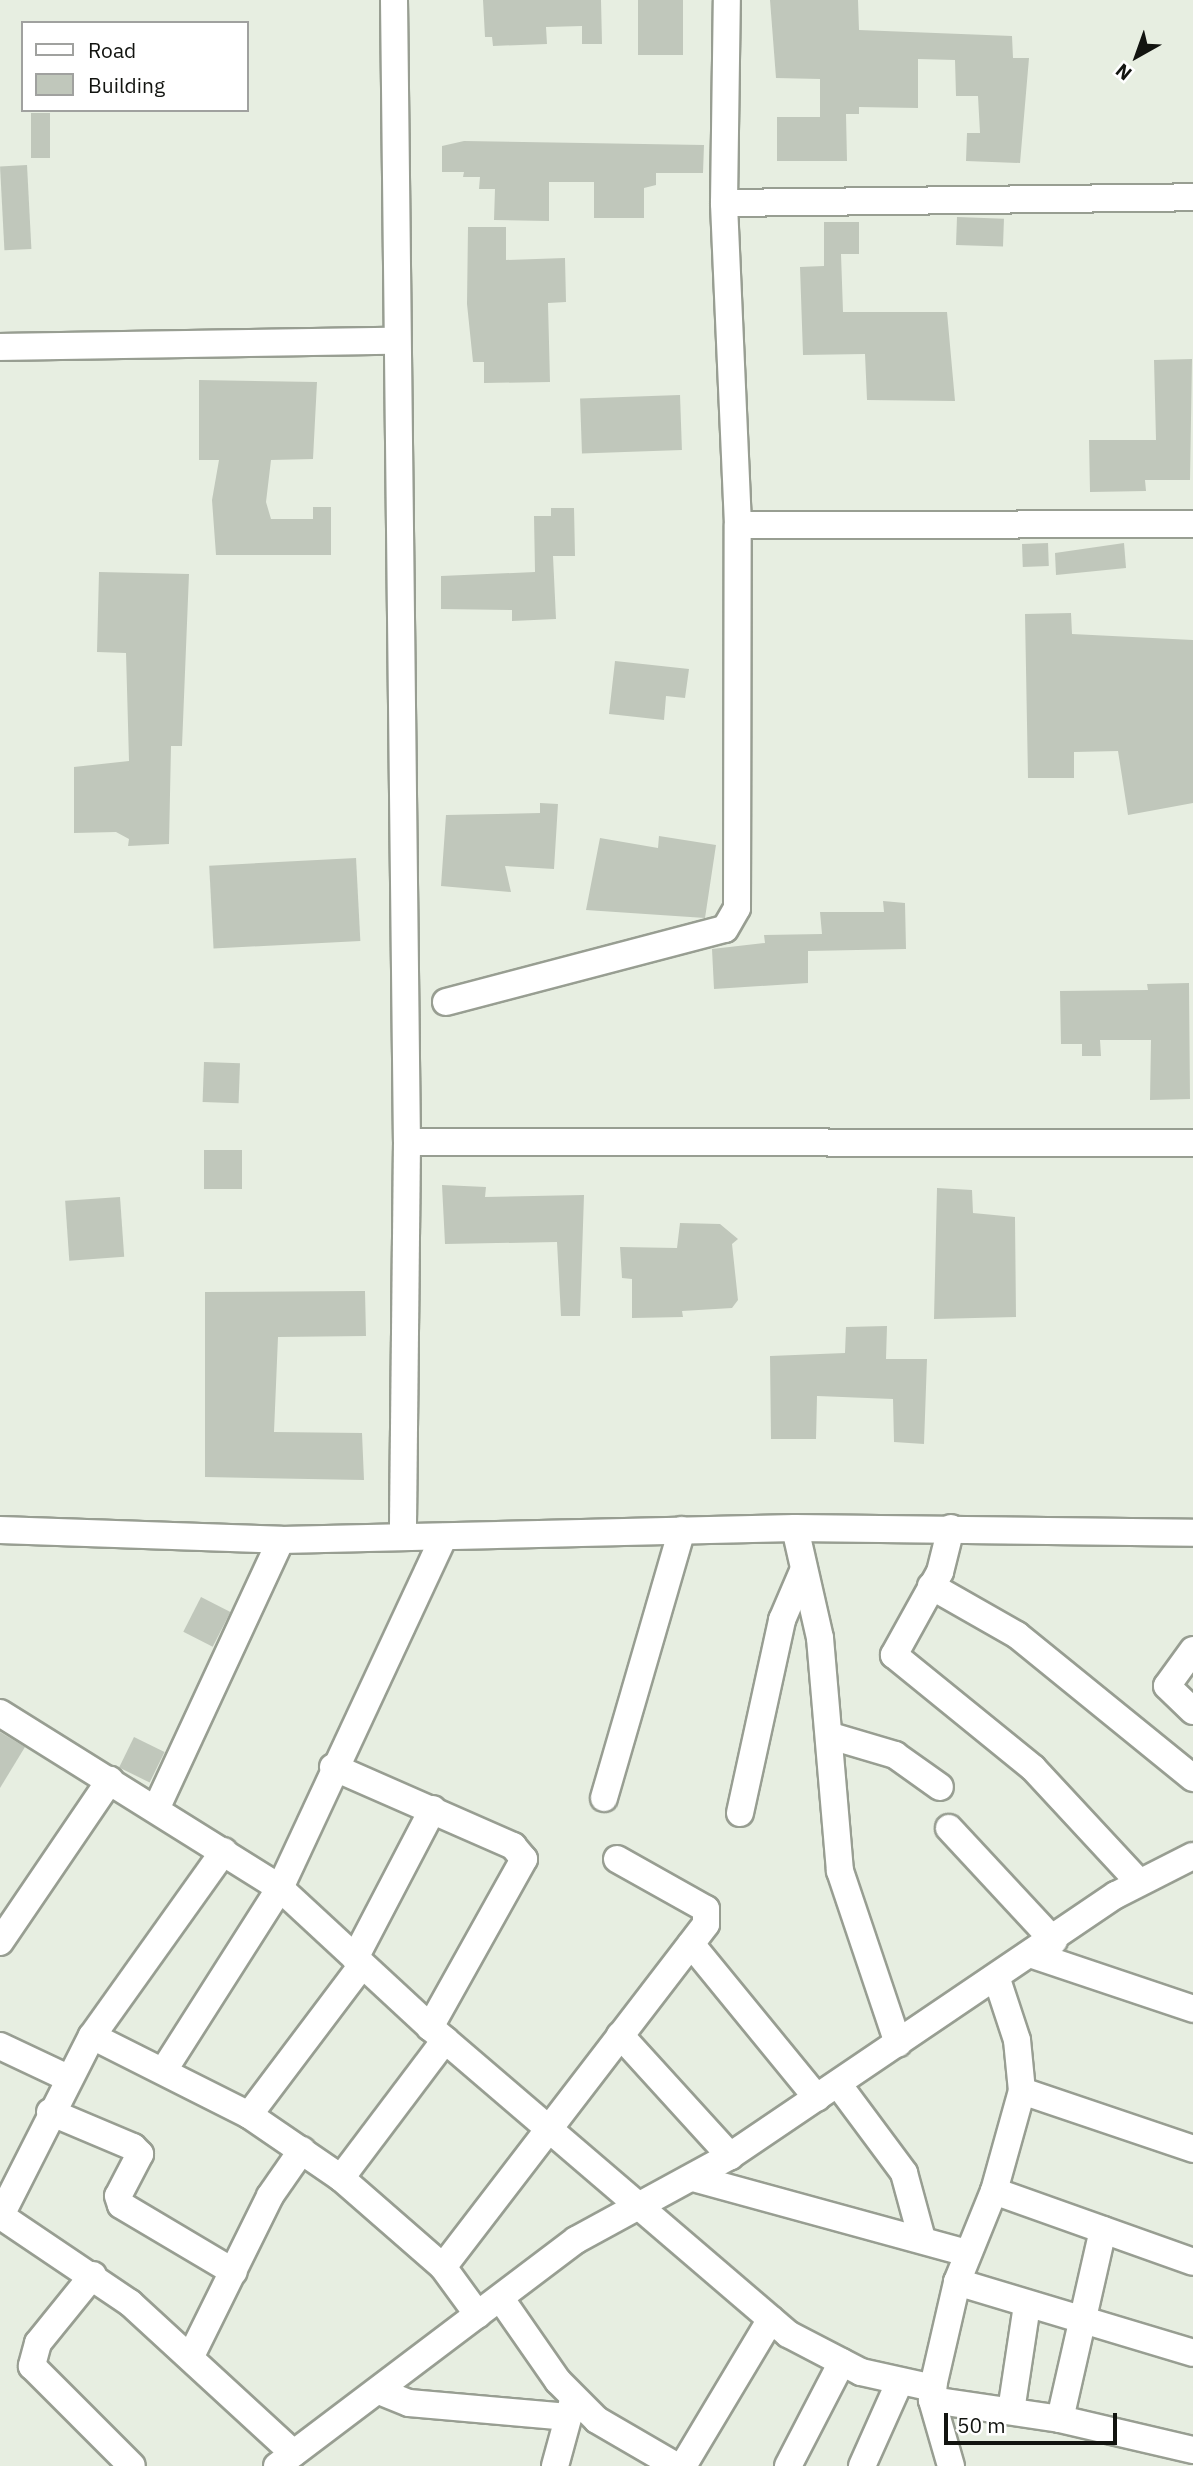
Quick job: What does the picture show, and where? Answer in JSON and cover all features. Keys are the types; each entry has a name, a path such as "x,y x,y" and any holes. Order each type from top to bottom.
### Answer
{"street":[{"path":"394,0 393,341 407,1142 403,1537"},
{"path":"446,1002 616,960 725,929 732,921 737,908 738,525 723,202 727,0"},
{"path":"723,202 1193,197"},
{"path":"0,347 393,341"},
{"path":"738,525 1193,524"},
{"path":"407,1142 1193,1143"},
{"path":"795,1528 820,1638 831,1736 840,1871 898,2043"},
{"path":"0,1530 281,1540 795,1528 951,1528 1193,1534"},
{"path":"951,1528 931,1586 894,1655 1033,1768 1139,1882"},
{"path":"604,1798 682,1530"},
{"path":"164,2070 280,1888 333,1767 444,1537"},
{"path":"157,1807 281,1540"},
{"path":"740,1813 782,1620 803,1571"},
{"path":"931,1586 1017,1635 1193,1778"},
{"path":"1193,1650 1167,1686 1193,1711"},
{"path":"0,1713 157,1807 280,1888 437,2034 640,2203 771,2319 842,2362 932,2394 1060,2419 1193,2450"},
{"path":"831,1736 895,1755 940,1787"},
{"path":"333,1767 513,1846 524,1858 437,2034 341,2178"},
{"path":"0,1942 110,1780"},
{"path":"249,2115 358,1961 433,1809"},
{"path":"949,1828 1044,1948 1193,2009"},
{"path":"224,1851 92,2036 50,2112 0,2216 93,2275 191,2356 285,2459 380,2391 576,2240 730,2156 1139,1882 1186,1865"},
{"path":"443,2267 706,1924 706,1909 617,1859"},
{"path":"691,1944 904,2173 922,2239"},
{"path":"951,2466 932,2394 957,2282 994,2191 1022,2091 1017,2040 997,1979"},
{"path":"620,2035 730,2156"},
{"path":"92,2036 249,2115 341,2178 443,2267 478,2315"},
{"path":"0,2046 68,2078"},
{"path":"1022,2091 1193,2149"},
{"path":"50,2112 133,2147 140,2154 118,2196 121,2205 234,2272"},
{"path":"191,2356 270,2196 302,2150"},
{"path":"692,2178 967,2253"},
{"path":"994,2191 1193,2262"},
{"path":"1060,2419 1103,2230"},
{"path":"93,2275 38,2343 32,2366 132,2466"},
{"path":"957,2282 1193,2353"},
{"path":"501,2298 571,2407 635,2446 676,2466"},
{"path":"1011,2411 1027,2305"},
{"path":"683,2466 771,2319"},
{"path":"788,2466 842,2362"},
{"path":"862,2466 900,2381"},
{"path":"380,2391 409,2403 571,2407"},
{"path":"555,2466 571,2407"}],"building":[{"path":"483,0 601,0 602,44 582,44 582,26 546,27 547,44 493,46 492,37 485,37"},
{"path":"638,0 683,0 683,55 638,55"},
{"path":"770,0 858,0 859,30 1012,36 1013,58 1029,58 1020,163 966,161 967,133 980,133 978,96 956,96 955,60 918,59 918,108 859,107 859,114 846,114 847,161 777,161 777,117 820,117 820,79 776,78"},
{"path":"31,113 50,113 50,158 31,158"},
{"path":"464,141 704,145 703,173 656,173 656,185 644,188 644,218 594,218 594,182 549,182 549,221 494,220 495,189 479,189 480,177 463,177 464,172 442,172 442,146"},
{"path":"27,165 31,249 4,250 0,166"},
{"path":"957,217 1004,219 1003,247 956,245"},
{"path":"824,222 859,222 859,254 841,254 843,312 947,312 955,401 867,400 865,354 803,355 800,267 824,266"},
{"path":"468,227 506,227 506,260 565,258 566,302 548,303 550,382 484,383 484,362 473,362 467,304"},
{"path":"1192,359 1190,480 1145,480 1146,491 1090,492 1089,440 1156,440 1154,360"},
{"path":"199,380 317,382 313,459 271,460 266,502 271,519 313,519 313,507 331,507 331,555 216,555 212,500 219,460 199,460"},
{"path":"680,395 682,450 582,453 580,398"},
{"path":"551,508 574,508 575,556 553,556 556,619 512,621 512,610 441,609 441,576 535,572 534,516 551,516"},
{"path":"1048,543 1049,566 1023,567 1022,544"},
{"path":"1124,543 1126,568 1056,575 1055,553"},
{"path":"99,572 189,574 182,746 171,746 169,844 128,846 129,839 116,832 74,833 74,767 129,761 126,653 97,652"},
{"path":"1071,613 1072,634 1193,640 1193,803 1128,815 1118,751 1074,752 1074,778 1028,778 1025,614"},
{"path":"615,661 689,669 685,698 666,696 664,720 609,714"},
{"path":"540,803 558,804 554,869 505,866 511,892 441,886 446,815 540,813"},
{"path":"659,836 716,845 705,918 586,910 600,838 658,848"},
{"path":"356,858 360,941 214,949 209,866"},
{"path":"883,901 905,903 906,949 808,951 808,983 714,989 712,949 765,943 764,935 822,934 820,912 884,912"},
{"path":"1189,983 1190,1099 1150,1100 1151,1040 1100,1040 1101,1056 1082,1056 1082,1044 1061,1044 1060,991 1148,990 1147,984"},
{"path":"204,1062 240,1063 239,1103 203,1102"},
{"path":"204,1150 242,1150 242,1189 204,1189"},
{"path":"442,1185 486,1187 485,1197 584,1195 580,1316 561,1316 557,1242 445,1244"},
{"path":"937,1188 972,1190 973,1213 1015,1217 1016,1317 934,1319"},
{"path":"120,1197 124,1257 69,1261 65,1201"},
{"path":"680,1223 720,1224 738,1239 732,1244 738,1300 732,1308 682,1311 683,1317 632,1318 632,1279 622,1278 620,1247 677,1248"},
{"path":"365,1291 366,1336 278,1337 274,1432 362,1433 364,1480 205,1477 205,1292"},
{"path":"887,1326 886,1359 927,1359 924,1444 894,1442 893,1399 817,1396 816,1439 771,1439 770,1356 845,1353 846,1327"},
{"path":"201,1597 230,1612 213,1647 183,1632"},
{"path":"0,1732 25,1747 0,1788"},
{"path":"134,1737 165,1752 150,1782 119,1768"}]}
